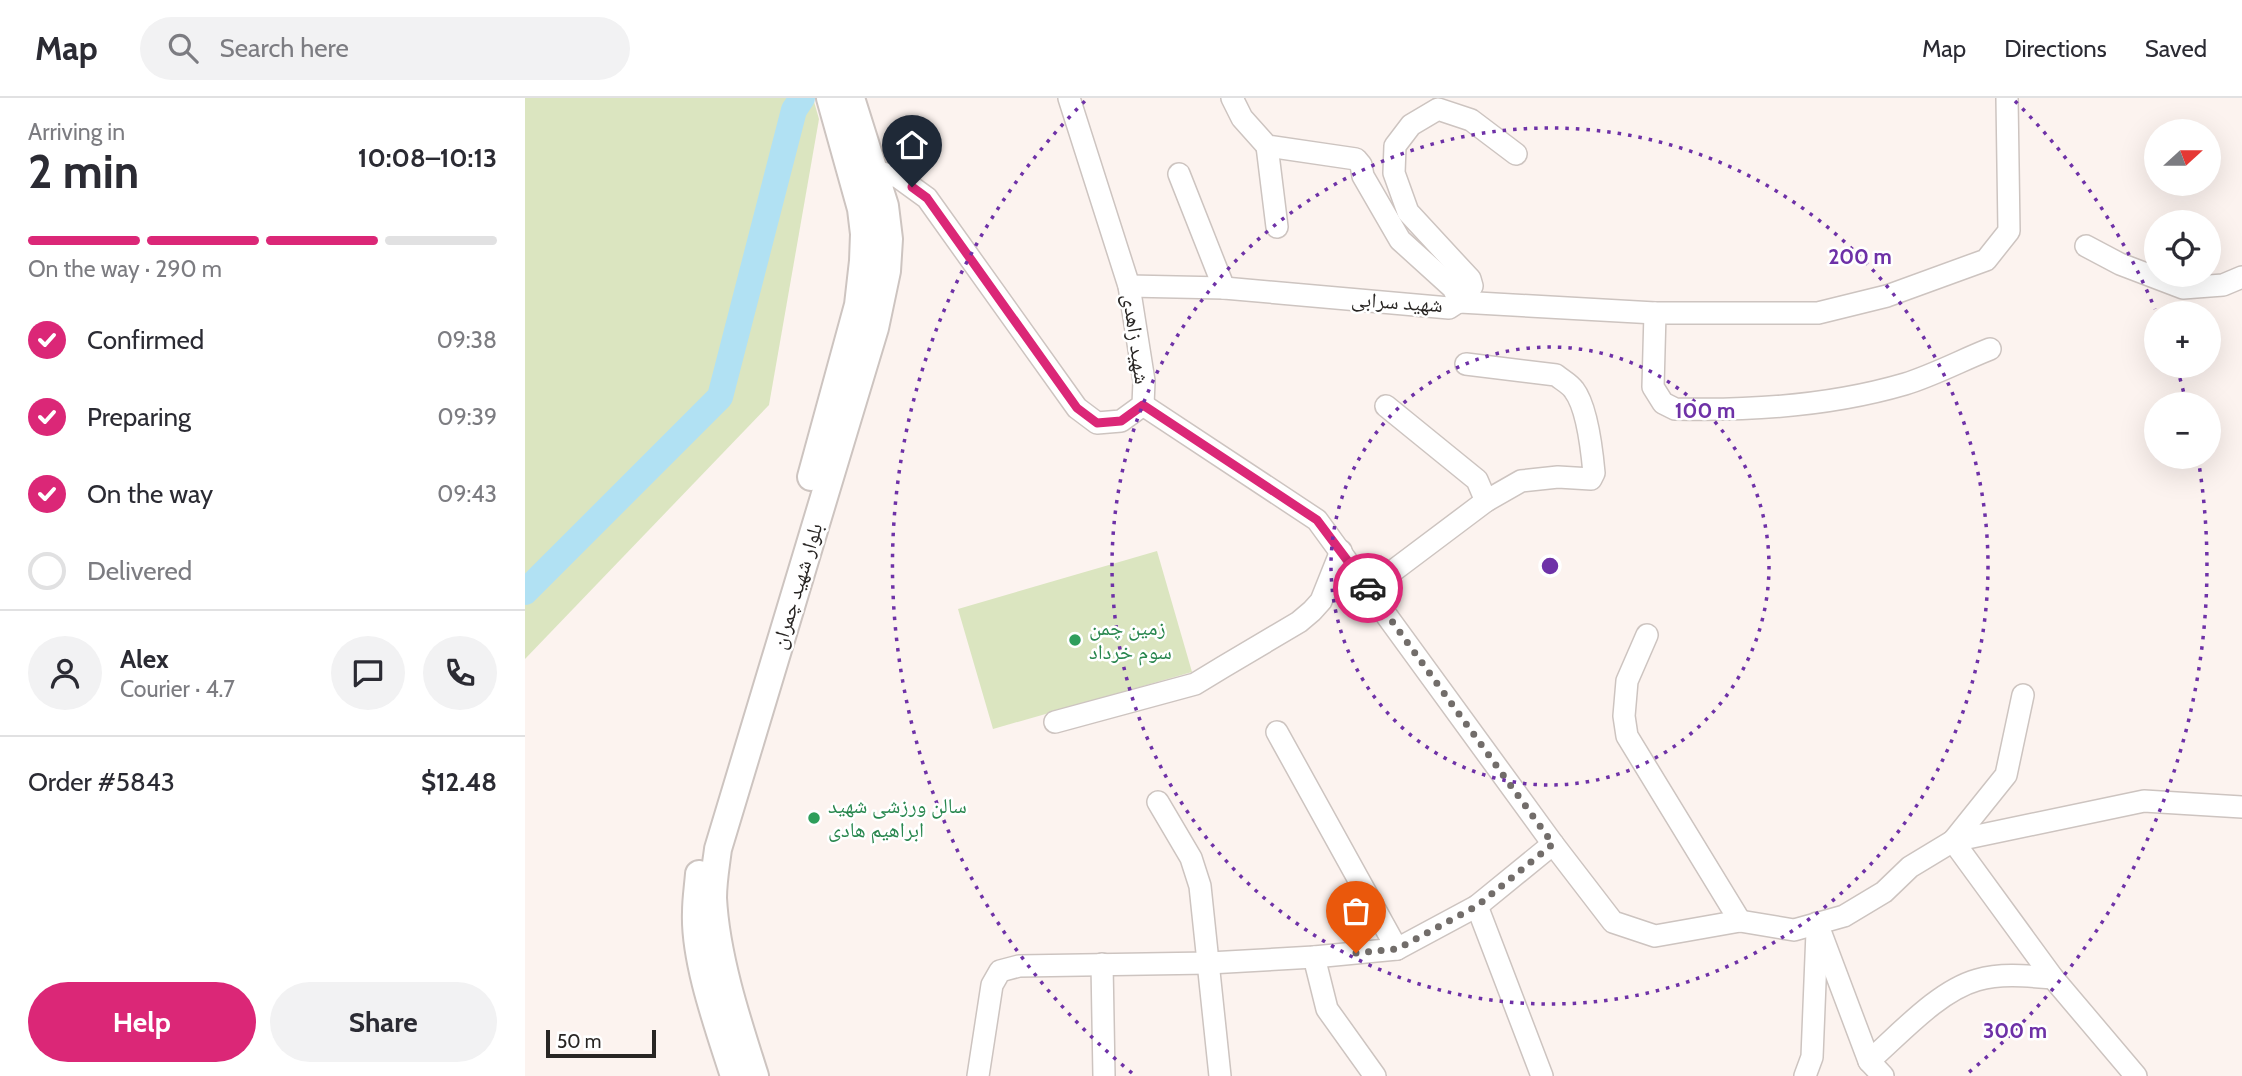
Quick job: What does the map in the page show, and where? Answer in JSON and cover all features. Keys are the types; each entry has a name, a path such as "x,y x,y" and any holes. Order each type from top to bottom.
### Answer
{"main road":[{"name":"بلوار شهید چمران","path":"755,1076 728,985 716,926 714,878 719,849 883,298 887,271 889,239 885,206 864,175 830,98"},
{"name":"بلوار شهید چمران","path":"734,1076 710,996 698,944 695,913 702,846 786,567 858,305 864,234 861,209 864,175 851,98"}],"street":[{"name":"شهید زاهدی","path":"864,175 898,177 927,198 1077,408 1097,423 1121,421 1143,405 1144,381 1129,286 1069,98"},
{"path":"1232,98 1242,118 1267,146 1277,227"},
{"path":"1460,302 1655,313 1818,313 1887,296 1986,260 2009,231 2007,98"},
{"path":"1460,302 1472,286 1470,279 1408,212 1394,173 1395,146 1411,125 1438,109 1471,120 1516,154"},
{"name":"شهید سرابی","path":"1129,286 1224,288 1449,308 1460,302 1453,288 1400,240 1356,159 1267,146"},
{"path":"1179,174 1224,288"},
{"path":"2086,246 2120,264 2183,288 2223,285 2242,277"},
{"path":"1655,313 1653,387 1663,403 1675,410 1769,409 1819,403 1906,383 1990,349"},
{"path":"1369,589 1486,502 1521,481 1558,477 1591,480 1594,466 1583,412 1575,391 1568,383 1556,375 1466,364"},
{"path":"1143,405 1317,520 1613,922 1655,936 1740,921 1794,930 1844,916 1884,892 1909,867 1953,841 2144,801 2242,807"},
{"path":"1386,406 1477,480 1486,502"},
{"path":"1055,722 1195,684 1299,622 1321,601 1341,551"},
{"path":"1647,635 1627,681 1624,716 1627,736 1740,921"},
{"path":"1953,841 2006,775 2023,695"},
{"path":"1277,732 1397,949"},
{"path":"1158,802 1191,858 1201,886 1220,1076"},
{"path":"1953,841 2053,978 2136,1076"},
{"path":"978,1076 992,985 1000,971 1019,966 1209,963 1397,949 1477,906 1553,844"},
{"path":"1477,906 1542,1076"},
{"path":"1817,923 1876,1069 1942,998 1976,980 2014,975 2053,978"},
{"path":"1805,1076 1812,1057 1817,923"},
{"path":"1314,957 1327,1009 1375,1076"},
{"path":"1102,964 1104,1076"}],"green space":[{"path":"525,98 813,98 819,119 769,405 525,659"},
{"name":"زمین چمن سوم خرداد","path":"1157,551 1192,672 993,729 958,609"}],"waterway":[{"path":"525,592 720,397 794,110 802,98"}],"way so far":[{"path":"1356,953 1397,949 1477,906 1553,844 1368,588"}],"place":[{"name":"زمین چمن سوم خرداد","path":"1075,640"},
{"name":"سالن ورزشی شهید ابراهیم هادی","path":"814,818"}],"route":[{"path":"912,187 927,198 1077,408 1097,423 1121,421 1143,405 1317,520 1368,588"}]}
